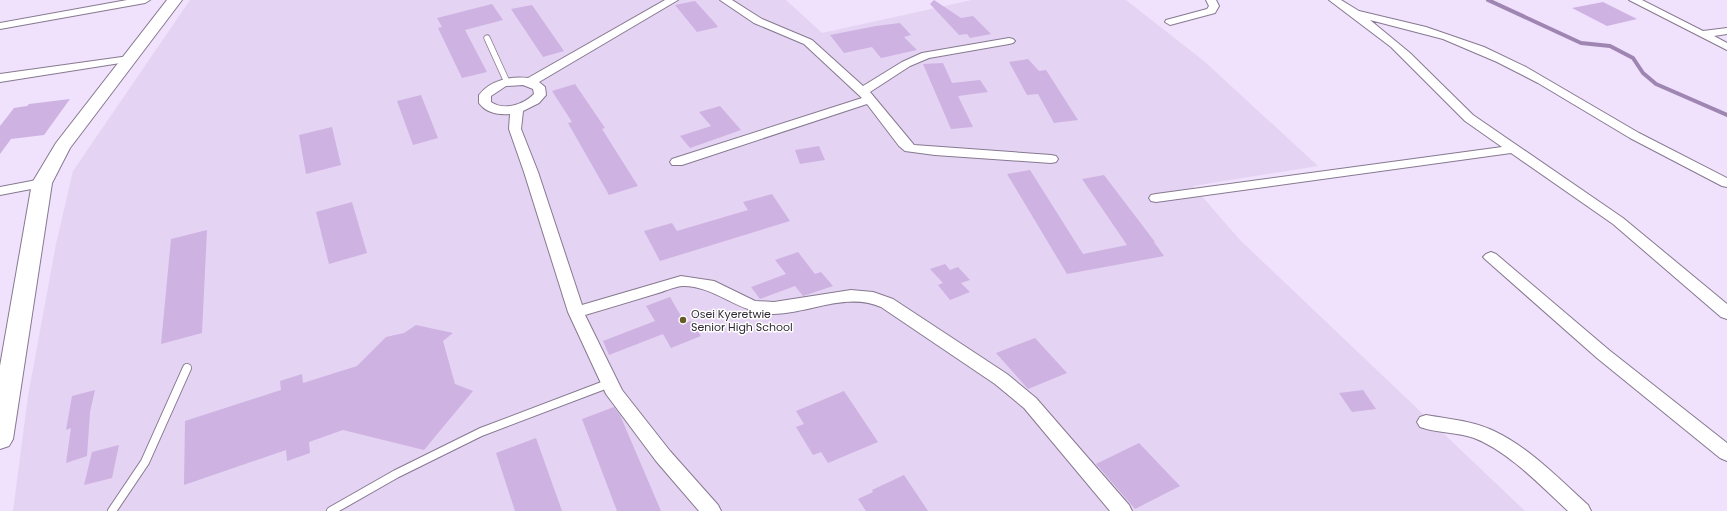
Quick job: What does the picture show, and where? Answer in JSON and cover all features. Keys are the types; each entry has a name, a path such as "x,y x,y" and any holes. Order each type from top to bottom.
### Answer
{"street":[{"path":"0,26 145,0"},
{"path":"0,439 42,183 62,147 175,0"},
{"path":"530,82 674,0"},
{"path":"725,0 758,22 808,42 866,96 904,143 910,148 1051,159"},
{"path":"1170,22 1211,11 1214,6 1211,0"},
{"path":"1334,0 1357,13 1427,76 1450,102 1469,118 1618,221 1727,314"},
{"path":"1634,0 1727,47"},
{"path":"1357,13 1420,28 1459,41 1492,55 1557,89 1624,129 1727,183"},
{"path":"1703,34 1727,31"},
{"path":"677,162 866,96 906,64 926,55 1009,42"},
{"path":"0,78 130,59"},
{"path":"507,82 530,82 539,87 540,95 531,103 517,108 500,110 484,103 483,99 488,91 507,82"},
{"path":"517,108 515,129 531,172 576,312 615,394 662,456 710,511"},
{"path":"1156,198 1515,149"},
{"path":"0,191 42,183"},
{"path":"1491,257 1603,354 1727,453"},
{"path":"576,312 681,281 709,285 752,306 760,307 774,308 812,304 851,295 873,297 887,303 1001,379 1030,403 1122,511"},
{"path":"1426,422 1467,430 1495,440 1532,468 1581,511"}],"lane":[{"path":"487,38 507,82"},
{"path":"112,511 145,462 187,368"},
{"path":"331,511 396,474 481,432 610,383"}],"shaded area":[{"name":"Osei Kyeretwie Senior High School","path":"190,0 786,0 822,33 972,0 1126,0 1205,62 1318,166 1193,186 1240,240 1525,511 13,511 28,396 56,244 73,171"}],"building":[{"path":"934,0 961,18 973,16 991,34 970,38 967,34 959,35 930,4"},
{"path":"695,1 718,27 697,32 675,5"},
{"path":"1603,2 1637,19 1607,26 1572,8"},
{"path":"492,4 503,20 465,30 487,72 462,78 438,28 442,27 437,18"},
{"path":"532,5 564,51 543,57 511,9"},
{"path":"900,23 911,35 904,37 917,50 881,58 872,47 844,53 830,35 876,26"},
{"path":"1028,59 1039,71 1046,70 1078,120 1054,123 1038,94 1027,95 1009,62"},
{"path":"943,63 952,83 980,80 988,92 958,96 973,127 951,129 923,64"},
{"path":"575,84 605,128 602,129 638,186 609,195 568,123 572,122 552,91"},
{"path":"421,95 438,138 413,145 397,101"},
{"path":"70,99 44,135 11,139 0,154 0,126 14,108 27,106 29,104"},
{"path":"720,106 741,130 690,148 680,136 711,126 699,112"},
{"path":"332,127 341,165 306,174 299,135"},
{"path":"819,146 825,160 800,164 795,150"},
{"path":"1030,170 1083,254 1127,245 1082,179 1104,175 1164,256 1067,274 1007,174"},
{"path":"772,194 790,221 660,261 644,231 672,223 677,231 748,210 743,202"},
{"path":"352,202 367,253 329,264 316,212"},
{"path":"207,230 202,333 161,344 171,239"},
{"path":"798,252 815,274 821,272 833,286 803,296 795,286 760,299 751,287 786,274 775,260"},
{"path":"945,264 950,270 958,267 970,280 961,283 970,292 950,300 938,285 943,283 930,269"},
{"path":"670,297 685,323 691,321 701,336 671,348 663,334 609,355 603,341 655,321 646,306"},
{"path":"416,325 453,333 443,341 455,384 473,391 424,450 343,430 309,442 310,453 287,461 286,450 184,485 185,421 281,390 280,381 302,374 303,383 357,366 386,337 404,333"},
{"path":"1035,338 1067,373 1028,389 996,353"},
{"path":"95,390 90,412 87,456 66,463 71,428 66,430 72,396"},
{"path":"1363,390 1376,409 1352,412 1339,393"},
{"path":"844,391 878,442 828,463 821,452 813,455 796,427 804,424 796,411"},
{"path":"614,407 620,415 661,511 617,511 582,419"},
{"path":"536,438 562,511 515,511 496,453"},
{"path":"1139,443 1180,486 1135,509 1096,464"},
{"path":"119,445 112,478 84,485 92,452"},
{"path":"904,475 928,511 866,511 858,499 873,492 872,490"}],"waterway":[{"path":"1488,0 1581,43 1610,46 1633,58 1643,73 1656,84 1727,115"}],"place":[{"name":"Osei Kyeretwie Senior High School","path":"683,320"}]}
